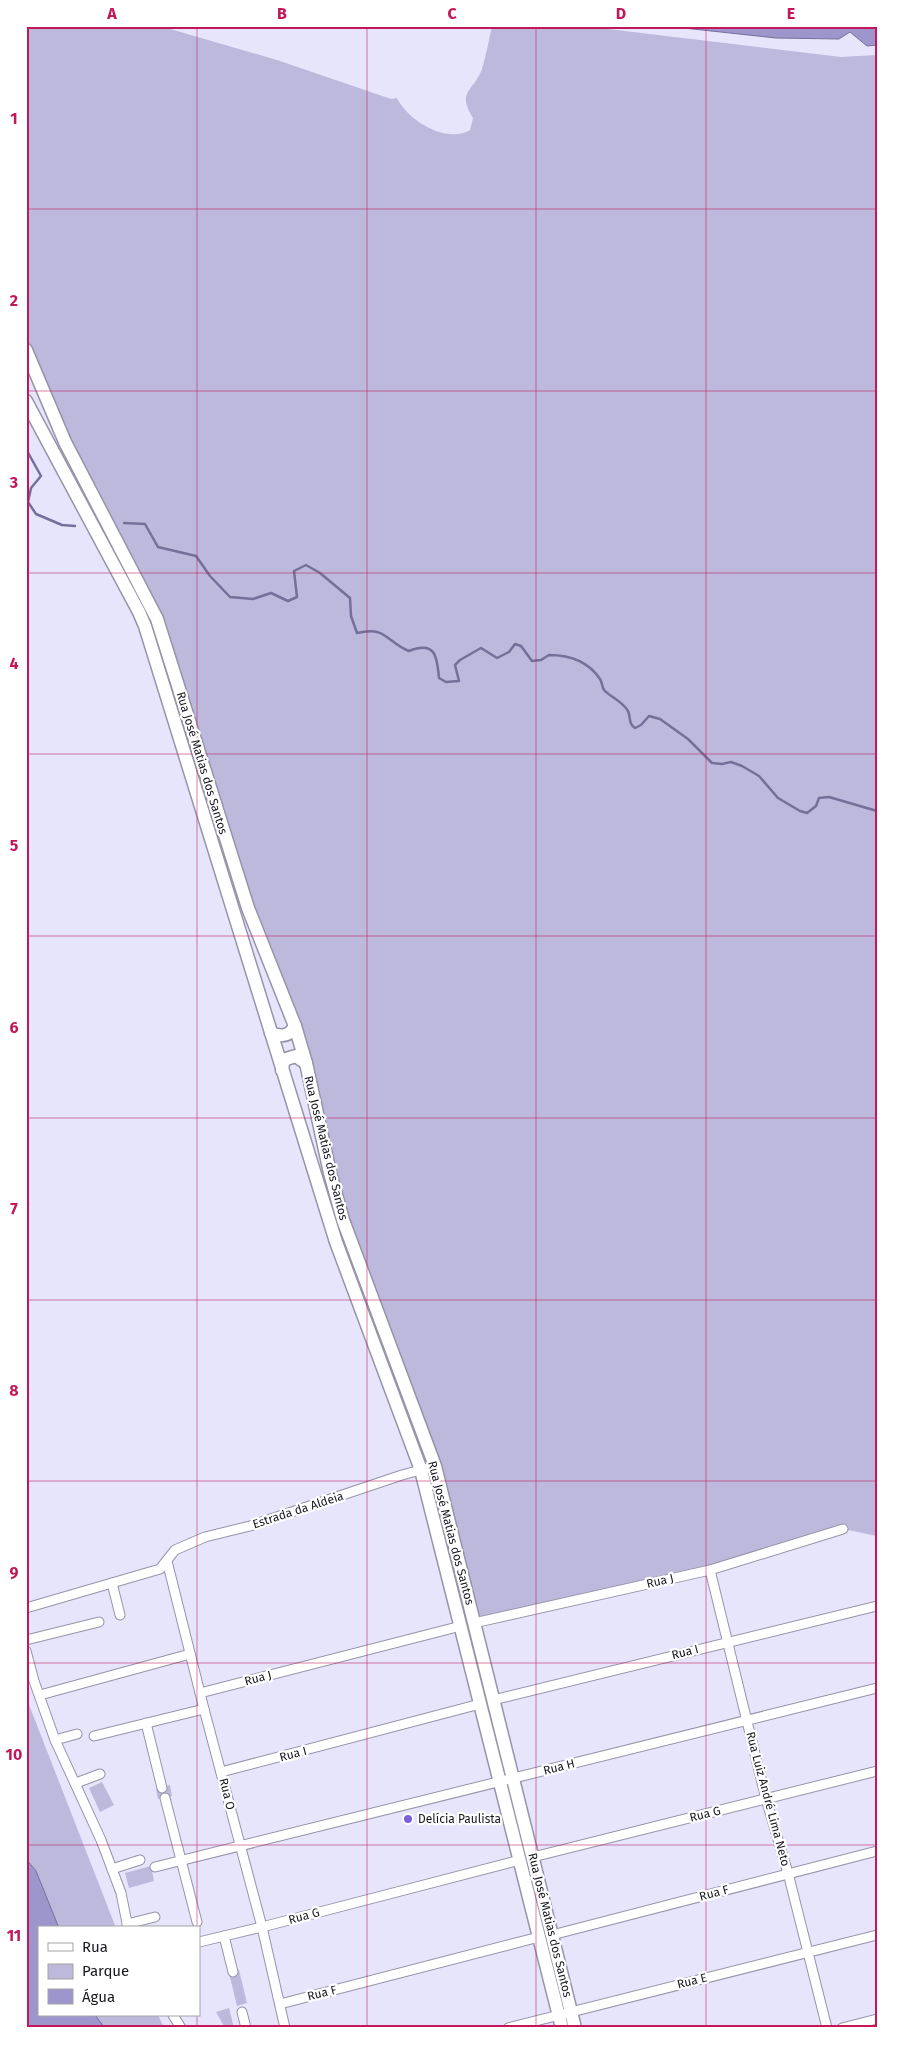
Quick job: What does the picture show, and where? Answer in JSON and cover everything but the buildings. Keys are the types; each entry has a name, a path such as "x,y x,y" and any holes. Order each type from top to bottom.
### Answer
{"main road":[{"name":"Rua José Matias dos Santos","path":"26,350 65,442 157,619 248,908 295,1026 306,1063 330,1173 343,1220 434,1466 575,2028"},
{"name":"Rua José Matias dos Santos","path":"26,402 145,626 336,1242 421,1470 562,2028"},
{"path":"271,1033 285,1036 291,1033 295,1026"},
{"path":"282,1070 283,1063 290,1057 296,1056 306,1063"}],"street":[{"name":"Estrada da Aldeia","path":"26,1608 160,1568 175,1550 205,1537 288,1515 381,1482 434,1466"},
{"name":"Rua J","path":"474,1623 710,1570 843,1529"},
{"name":"Rua O","path":"167,1561 262,1927 286,2028"},
{"name":"Rua Luiz André Lima Neto","path":"710,1570 766,1799 788,1873 827,2028"},
{"path":"112,1583 120,1615"},
{"name":"Rua I","path":"493,1700 877,1606"},
{"path":"26,1640 99,1622"},
{"name":"Rua J","path":"200,1693 461,1626"},
{"path":"26,1651 34,1681 55,1740 76,1783 112,1869 128,1926 156,1917"},
{"path":"40,1695 190,1654"},
{"name":"Rua H","path":"155,1868 877,1688"},
{"name":"Rua I","path":"221,1772 480,1704"},
{"path":"94,1736 204,1709"},
{"path":"146,1723 162,1788"},
{"path":"55,1740 77,1734"},
{"name":"Rua G","path":"533,1857 877,1770"},
{"path":"76,1783 100,1774"},
{"path":"165,1798 197,1922"},
{"name":"Rua F","path":"552,1935 788,1873 877,1852"},
{"path":"112,1869 140,1860"},
{"name":"Rua G","path":"200,1942 520,1860"},
{"path":"224,1936 234,1972"},
{"name":"Rua E","path":"508,2028 877,1936"},
{"name":"Rua F","path":"280,2004 539,1937"},
{"path":"242,2012 246,2028"},
{"path":"174,2016 180,2028"},
{"path":"842,2028 877,2019"}],"green space":[{"path":"26,26 160,26 277,60 391,99 397,98 402,107 419,122 429,128 450,134 461,134 470,130 473,118 468,109 466,96 482,69 492,26 583,26 841,57 877,55 877,1536 843,1529 710,1570 474,1623 435,1466 359,1265 288,1007 162,633 26,350"},
{"path":"26,1697 115,1926 58,1926 36,1871 26,1859"},
{"path":"102,1782 114,1805 100,1812 89,1788"},
{"path":"170,1785 172,1796 158,1799 156,1789"},
{"path":"151,1866 154,1881 129,1888 125,1873"},
{"path":"239,1970 247,2003 237,2006 229,1973"},
{"path":"229,2008 234,2028 225,2028 216,2012"},
{"path":"96,2016 158,2016 164,2028 105,2028"}],"water":[{"path":"665,26 877,26 877,45 867,46 850,32 839,39 776,38"},
{"path":"26,1859 36,1871 58,1926 38,1926 38,2016 96,2016 105,2028 26,2028"}],"waterway":[{"path":"26,449 41,476 31,488 28,502 36,514 62,525 75,526"},
{"path":"124,523 145,524 158,547 196,556 210,576 230,597 253,599 271,593 288,601 297,597 294,571 306,565 320,573 350,598 351,616 357,633 367,631 381,633 400,647 409,651 418,648 429,649 435,657 439,678 446,682 459,681 455,665 481,648 497,658 509,652 515,644 521,646 532,661 541,660 549,655 564,656 578,660 590,668 601,680 604,690 625,707 631,724 635,728 641,725 649,716 660,719 688,739 712,763 722,764 731,762 742,766 759,776 778,798 800,811 807,813 816,806 819,798 829,797 877,811"}],"place":[{"name":"Delícia Paulista","path":"408,1819"}]}
